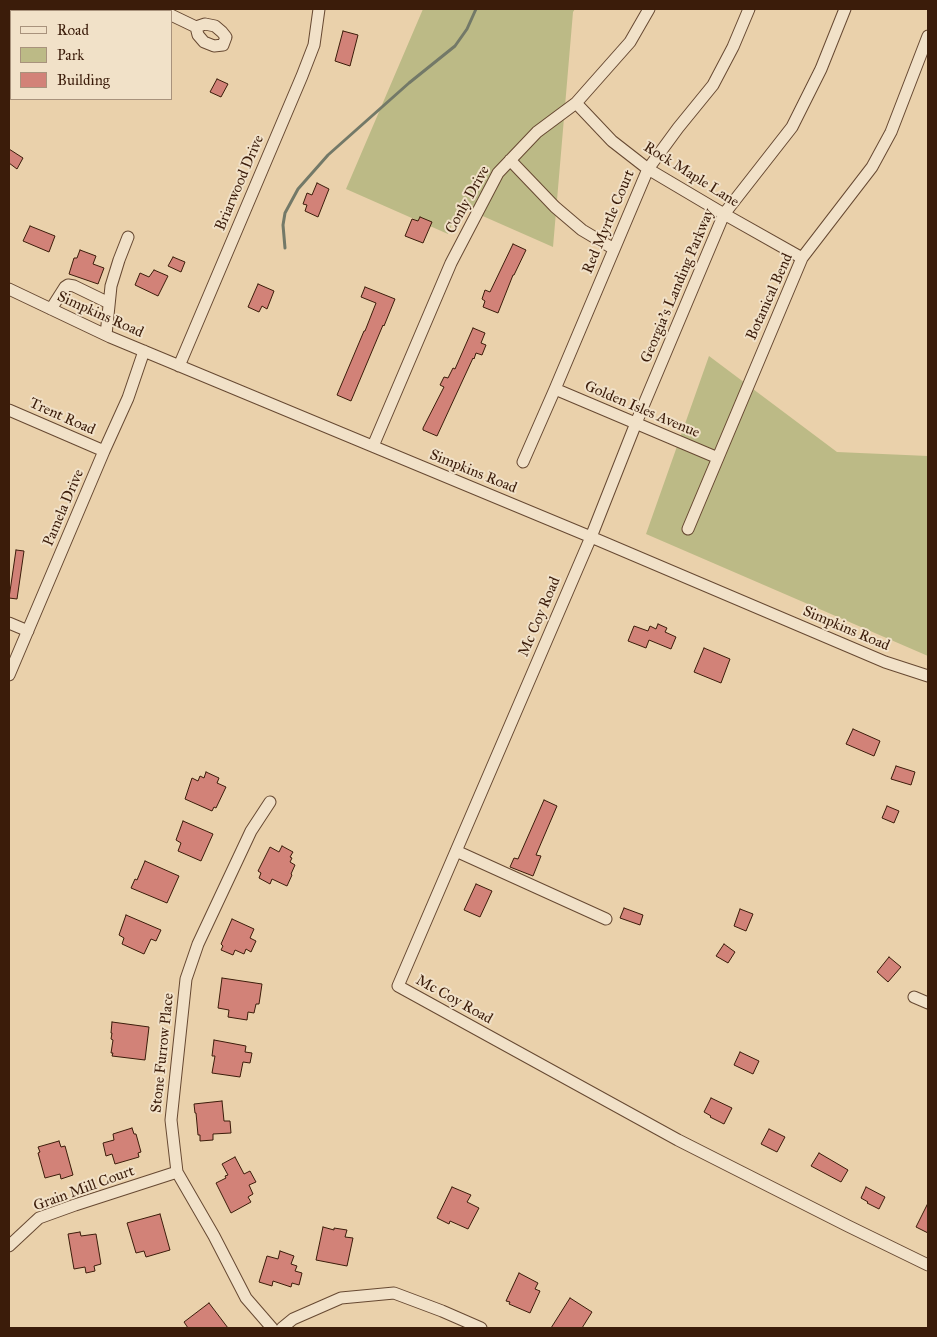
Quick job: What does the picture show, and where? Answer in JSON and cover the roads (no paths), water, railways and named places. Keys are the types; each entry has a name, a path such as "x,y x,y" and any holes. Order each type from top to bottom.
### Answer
{"street":[{"name":"Briarwood Drive","path":"179,366 302,76 314,45 318,9"},
{"name":"Conly Drive","path":"373,446 451,263 498,173 537,132 576,103 630,42 649,9"},
{"name":"Red Myrtle Court","path":"523,462 648,169 713,85 733,47 748,9"},
{"name":"Georgia's Landing Parkway","path":"591,537 636,423 724,214 792,127 821,69 845,9"},
{"path":"172,15 196,27"},
{"name":"Botanical Bend","path":"688,529 802,258 872,167 891,132 928,36"},
{"name":"Rock Maple Lane","path":"576,103 612,141 648,169 802,258"},
{"path":"510,160 555,207 582,230 614,249"},
{"path":"106,335 111,286 128,237"},
{"path":"51,309 68,285 109,303"},
{"name":"Simpkins Road","path":"9,289 106,335 179,366 591,537 885,662 928,676"},
{"name":"Pamela Drive","path":"9,675 128,398 144,351"},
{"name":"Golden Isles Avenue","path":"555,389 718,458"},
{"name":"Trent Road","path":"9,410 104,451"},
{"name":"Mc Coy Road","path":"591,537 398,986 678,1140 928,1265"},
{"path":"9,623 28,631"},
{"name":"Stone Furrow Place","path":"270,802 251,831 198,944 186,979 170,1120 177,1172 214,1236 246,1298 272,1328"},
{"path":"456,851 606,919"},
{"path":"914,997 928,1003"},
{"name":"Grain Mill Court","path":"9,1246 39,1218 177,1172"},
{"path":"282,1328 293,1319 341,1298 394,1293 480,1328"}],"waterway":[{"path":"285,248 283,225 285,213 298,189 328,155 409,83 455,46 467,29 476,9"}]}
